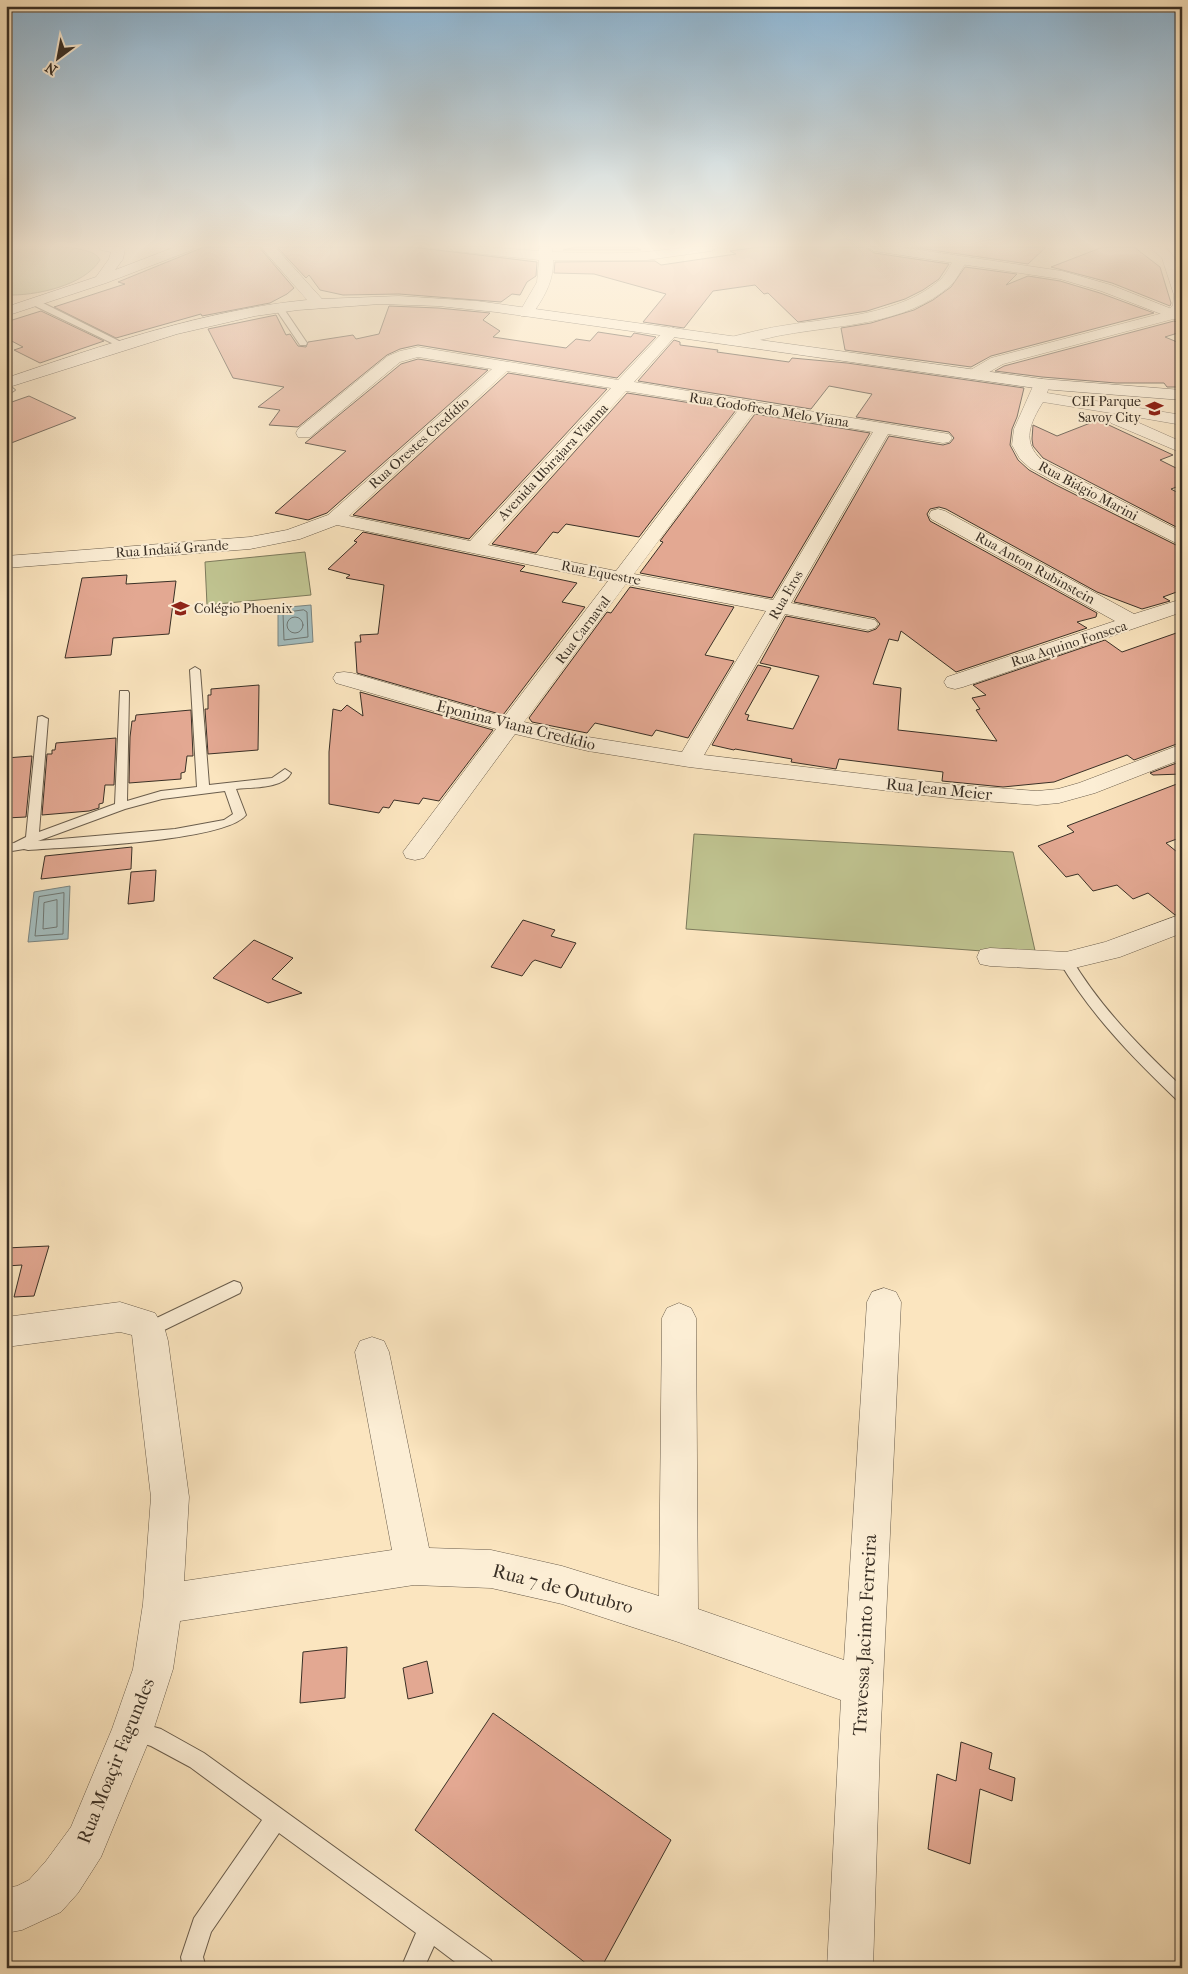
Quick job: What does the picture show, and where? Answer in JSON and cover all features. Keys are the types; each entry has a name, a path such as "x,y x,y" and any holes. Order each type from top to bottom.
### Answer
{"street":[{"path":"6,384 143,339"},
{"name":"Avenida Ubirajara Vianna","path":"475,547 665,339"},
{"path":"719,339 973,375 1040,390 1096,407 1182,420"},
{"path":"732,341 738,339"},
{"path":"973,375 997,361 1085,339"},
{"name":"Rua Godofredo Melo Viana","path":"304,433 394,359 405,354 418,352 943,438"},
{"name":"Rua Orestes Credídio","path":"335,519 502,367"},
{"path":"1040,390 1182,395"},
{"name":"Rua Biágio Marini","path":"1040,390 1029,410 1022,429 1021,445 1026,455 1036,464 1062,479 1182,540"},
{"name":"Rua Carnaval","path":"415,852 750,407"},
{"path":"1096,407 1117,419 1180,443"},
{"name":"Rua Eros","path":"689,760 883,429"},
{"name":"Rua Anton Rubinstein","path":"938,514 1133,622"},
{"name":"Rua Equestre","path":"335,519 623,578 868,624"},
{"name":"Rua Indaiá Grande","path":"6,562 270,541 295,536 335,519"},
{"name":"Rua Aquino Fonseca","path":"955,682 1182,605"},
{"name":"Eponina Viana Credídio","path":"344,678 511,726 588,744 689,760"},
{"name":"Rua Jean Meier","path":"689,760 956,792 1037,798 1058,796 1087,788 1182,751"},
{"path":"990,957 1066,961 1111,950 1182,923"},
{"name":"Travessa Jacinto Ferreira","path":"850,1968 862,1687 884,1302"},
{"path":"6,1332 120,1317 143,1323 148,1330"},
{"path":"678,1622 679,1318"},
{"name":"Rua Moaçir Fagundes","path":"6,1911 22,1908 45,1896 62,1877 86,1842 132,1731 153,1669 164,1604 170,1498 151,1341 148,1330"},
{"path":"372,1352 414,1566"},
{"name":"Rua 7 de Outubro","path":"164,1604 414,1566 492,1569 562,1585 678,1622 862,1687"}],"lane":[{"path":"111,339 123,345"},
{"path":"300,339 303,343"},
{"path":"6,384 11,390 6,394"},
{"path":"195,670 203,790"},
{"path":"120,806 124,693"},
{"path":"32,840 42,719"},
{"path":"12,848 120,806 161,795 274,781 283,777 286,773"},
{"path":"12,848 189,832 223,825 238,818 240,815 229,787"},
{"path":"1066,961 1078,985 1098,1010 1182,1096"},
{"path":"148,1330 234,1288"},
{"path":"132,1731 154,1736 197,1760 483,1968"},
{"path":"195,1968 192,1957 202,1926 276,1818"},
{"path":"412,1968 430,1929"}],"green space":[{"path":"305,552 311,595 207,605 205,562"},
{"path":"694,834 1013,852 1036,955 686,929"}],"water":[{"path":"311,605 313,642 278,646 278,608"},
{"path":"70,886 68,939 28,942 34,892"}],"building":[{"path":"8,339 100,339 104,341 40,363 14,350 23,347"},
{"path":"213,339 293,339 298,346 306,347 308,342 327,339 507,339 566,348 576,339 590,341 592,339 654,339 617,378 418,345 400,349 387,355 298,427 269,425 280,410 258,407 284,387 233,378"},
{"path":"843,339 1055,339 991,356 971,367 845,350"},
{"path":"1106,339 1170,339 1182,344 1182,387 1167,387 1164,383 1116,383 995,371 1004,366"},
{"path":"674,340 680,342 680,345 789,362 792,358 847,363 1024,388 1012,429 1010,445 1018,460 1029,470 1056,485 1182,548 1182,590 1163,597 1170,601 1142,609 1097,592 946,509 939,507 930,509 927,514 930,521 1097,613 1096,617 1077,622 1087,628 956,672 901,631 898,641 889,639 873,684 901,688 898,730 997,741 976,710 980,709 972,698 986,695 973,685 1105,640 1122,652 1182,631 1182,742 1134,760 1127,755 1054,782 1003,787 942,781 943,772 839,759 836,769 791,762 792,759 712,745 758,665 771,668 745,714 749,715 747,720 793,729 819,676 760,663 786,616 868,632 876,629 880,624 875,618 794,602 889,436 943,445 950,443 954,438 949,432 856,417 872,394 829,386 811,409 638,381"},
{"path":"418,359 488,370 327,513 308,520 275,513 346,451 305,443 401,364"},
{"path":"508,373 607,389 469,539 353,515"},
{"path":"627,393 736,410 639,537 566,524 558,533 553,532 536,553 492,544"},
{"path":"29,396 76,418 6,445 6,404"},
{"path":"755,414 870,433 772,598 640,573 663,542 660,541"},
{"path":"1098,420 1173,455 1160,460 1182,471 1182,485 1171,489 1182,495 1182,530 1043,458 1033,446 1033,425 1057,436"},
{"path":"363,532 525,566 520,571 577,583 562,602 585,607 503,715 357,673 355,642 361,642 360,635 378,634 384,585 346,578 350,575 328,569 357,542 354,541"},
{"path":"127,575 126,584 176,581 169,634 113,638 111,655 65,658 82,578"},
{"path":"630,587 734,607 705,655 734,661 688,738 656,730 652,736 595,723 587,733 532,722 529,718 607,612 611,613"},
{"path":"259,685 258,750 208,754 205,709 208,709 208,695 211,695 211,689"},
{"path":"360,692 493,730 439,801 423,798 419,804 394,800 389,808 383,807 379,813 329,804 329,752 333,709 341,711 347,705 363,716"},
{"path":"191,710 193,756 187,756 185,772 181,773 181,779 129,783 130,737 132,721 135,721 136,715"},
{"path":"116,738 114,785 105,785 103,803 99,804 99,808 89,811 42,815 47,754 52,754 56,743"},
{"path":"32,756 26,817 6,818 6,758"},
{"path":"1182,761 1182,774 1153,775 1150,773"},
{"path":"1182,782 1182,837 1166,843 1182,856 1182,912 1175,915 1148,893 1133,899 1117,885 1093,891 1078,874 1066,877 1038,846 1074,832 1067,826"},
{"path":"132,847 131,869 41,879 45,856"},
{"path":"156,870 154,901 128,904 131,872"},
{"path":"523,920 555,930 551,936 576,943 561,968 535,960 522,976 491,967"},
{"path":"254,940 293,958 272,979 302,993 268,1003 213,978"},
{"path":"49,1246 34,1296 14,1297 22,1265 6,1266 6,1248"},
{"path":"347,1647 345,1698 300,1703 303,1652"},
{"path":"427,1661 433,1693 408,1699 403,1668"},
{"path":"493,1713 671,1840 601,1968 592,1968 415,1830"},
{"path":"961,1742 992,1753 989,1769 1015,1778 1012,1801 980,1789 970,1864 928,1849 937,1774 956,1781"}],"place":[{"name":"CEI Parque Savoy City","path":"1155,409"},
{"name":"Colégio Phoenix","path":"180,608"}]}
